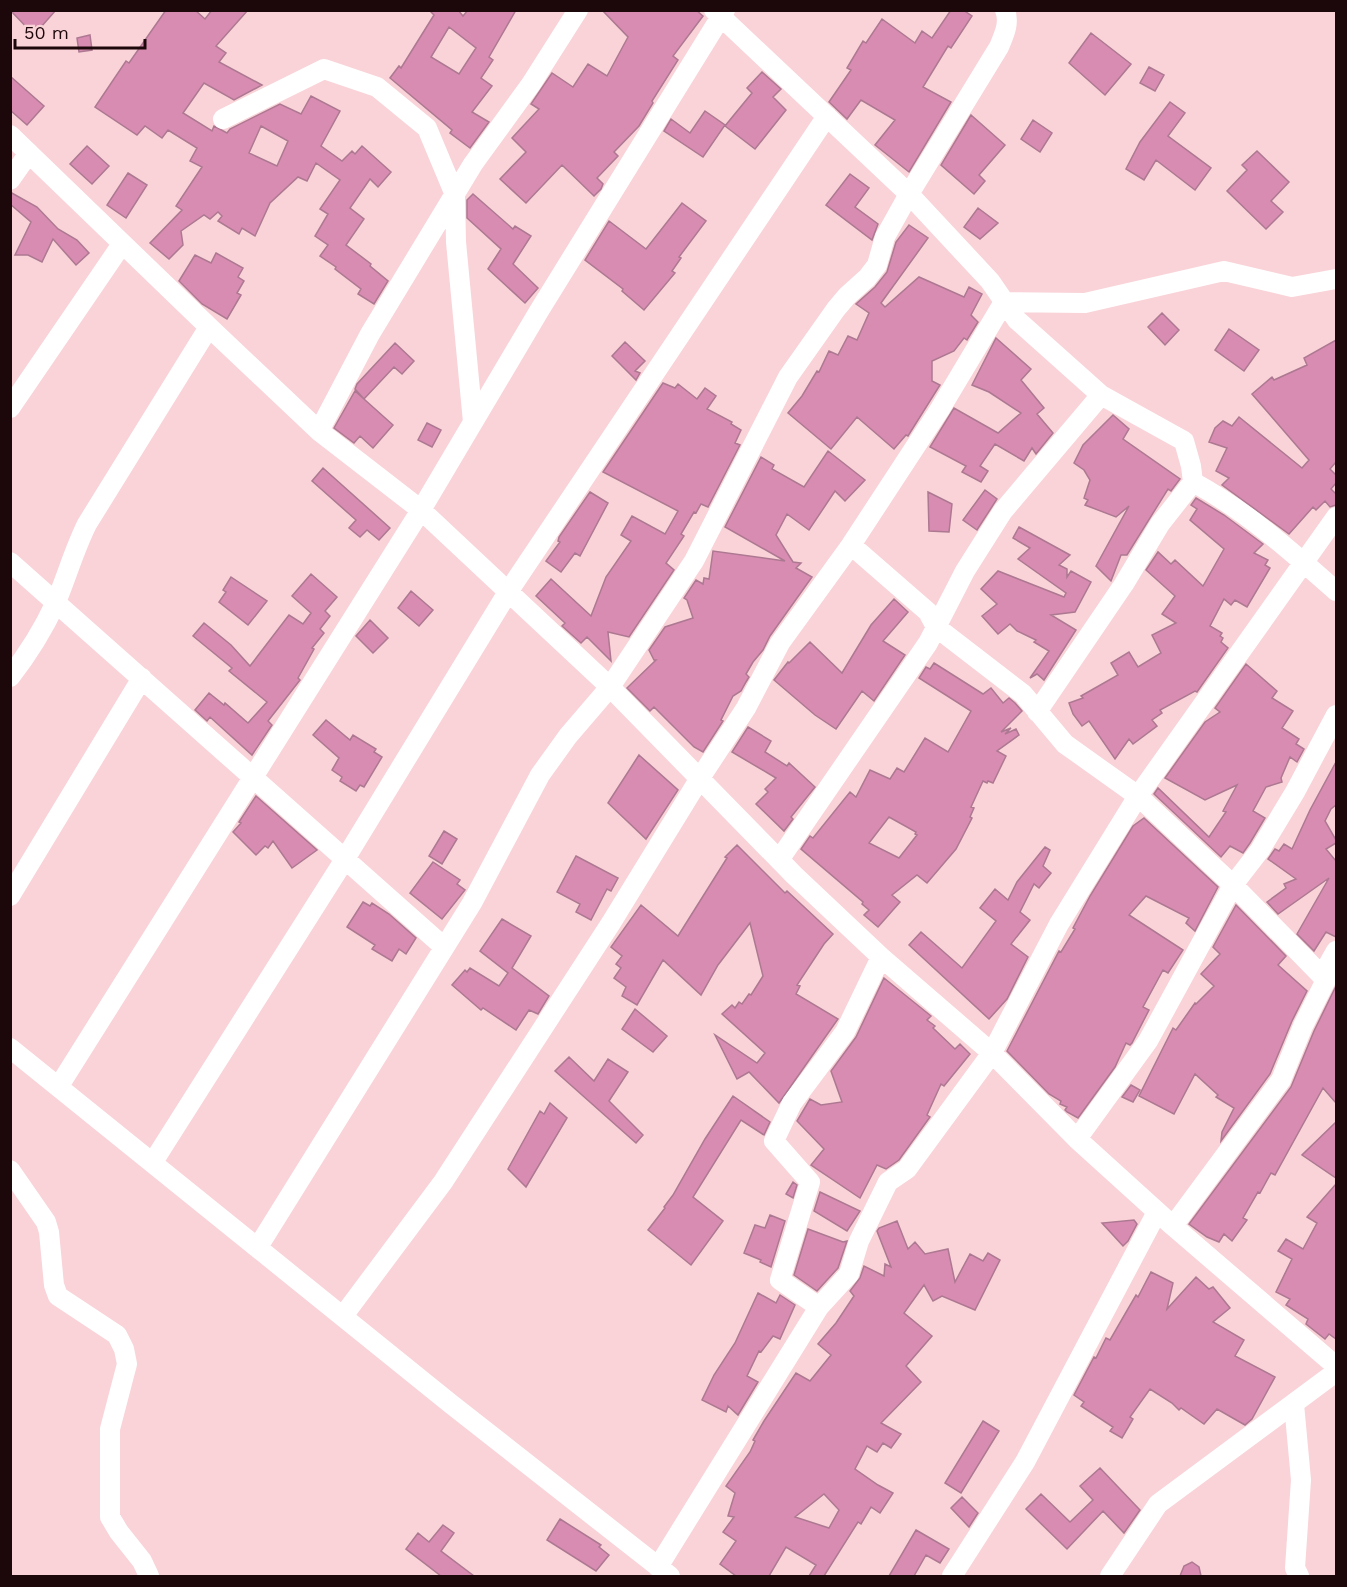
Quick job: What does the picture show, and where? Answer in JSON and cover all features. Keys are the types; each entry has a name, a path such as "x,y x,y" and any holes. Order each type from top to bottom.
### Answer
{"street":[{"path":"320,430 369,334 473,164 531,84 578,10"},
{"path":"258,1247 472,903 540,775 568,736 610,687 694,561 788,377 836,309 877,266 885,237 999,47 1006,30 1005,10"},
{"path":"59,1086 421,510 720,13 909,194 990,281 1017,320 1101,395 1184,441 1193,482 1160,524 1124,584 1037,712"},
{"path":"223,120 324,69 377,87 427,128 454,195 456,242 473,422"},
{"path":"153,1162 345,859 508,592 827,116"},
{"path":"10,135 209,327 320,430 421,510 610,687 779,860 881,957 992,1053 1077,1139 1157,1212 1336,1366"},
{"path":"10,180 29,153"},
{"path":"10,408 122,244"},
{"path":"1004,302 1085,303 1224,270 1292,287 1336,279"},
{"path":"343,1316 442,1182 611,923 746,708 780,643 851,545 940,409 1004,302"},
{"path":"10,677 34,642 56,602 76,546 87,525 209,327"},
{"path":"779,860 928,643 965,571 1003,512 1101,395"},
{"path":"1193,482 1219,496 1336,591"},
{"path":"10,1048 664,1572 819,1307 849,1274 859,1240 888,1182 907,1169 992,1053 1059,924 1138,796 1336,517"},
{"path":"851,545 928,612 936,627 1023,694 1065,744 1138,796 1233,885 1326,980"},
{"path":"10,562 444,947"},
{"path":"10,896 142,678"},
{"path":"1077,1139 1148,1041 1233,885 1272,831 1336,715"},
{"path":"1173,1226 1281,1080 1303,1026 1326,980 1327,967 1336,951"},
{"path":"819,1307 780,1280 810,1182 774,1141 792,1103 845,1032 881,957"},
{"path":"10,1170 46,1222 54,1285 58,1296 117,1335 124,1349 127,1364 110,1429 110,1517 142,1561 149,1576"},
{"path":"952,1576 1025,1462 1157,1212"},
{"path":"1110,1576 1158,1504 1336,1372"},
{"path":"1294,1404 1301,1480 1295,1568 1299,1576"}],"building":[{"path":"10,10 56,10 34,35"},
{"path":"166,10 195,10 205,19 212,10 248,10 216,46 226,53 219,62 262,85 234,100 204,83 183,113 212,131 214,126 227,133 230,129 280,104 301,114 311,96 340,111 321,146 342,161 352,151 355,154 362,146 391,172 378,187 370,179 350,208 364,219 346,245 371,264 370,266 388,281 374,304 358,294 361,289 320,256 328,245 315,236 328,214 320,209 340,180 316,163 307,181 298,177 270,203 255,236 242,228 239,234 218,221 222,216 218,212 210,219 204,215 181,231 183,245 169,259 150,243 182,210 176,206 202,167 190,161 197,148 168,130 162,138 145,126 137,135 95,107 126,61 129,63","holes":["261,126 288,141 277,166 249,153"]},
{"path":"429,10 458,10 463,16 468,10 516,10 489,57 493,60 481,78 492,86 472,112 489,122 470,148 450,133 452,130 390,78 399,66 401,68 434,15","holes":["449,27 476,48 459,74 431,57"]},
{"path":"602,10 696,10 703,16 673,56 678,60 639,126 614,152 618,156 597,178 603,184 601,189 594,196 562,165 526,203 500,179 526,152 512,138 539,109 531,104 552,73 573,87 588,64 607,76 628,37"},
{"path":"951,10 963,10 972,16 951,48 948,46 923,87 951,102 909,172 875,145 895,120 861,100 847,119 829,102 851,70 847,68 863,41 866,43 882,19 915,43 922,31 932,38"},
{"path":"1091,33 1131,64 1105,95 1069,63"},
{"path":"90,35 92,50 79,52 77,38"},
{"path":"1149,67 1164,75 1155,91 1140,83"},
{"path":"762,72 781,89 773,97 786,110 755,149 725,126 752,93 747,88"},
{"path":"10,76 44,106 27,125 10,110"},
{"path":"1170,102 1185,113 1168,136 1211,168 1195,190 1156,160 1144,180 1126,169 1140,142"},
{"path":"705,111 725,125 703,157 664,131 671,119 690,133"},
{"path":"971,115 1005,145 979,175 985,181 974,194 941,165"},
{"path":"1033,120 1052,133 1040,152 1021,139"},
{"path":"87,146 109,166 92,184 70,164"},
{"path":"1257,151 1289,182 1271,201 1283,212 1266,229 1227,191 1247,170 1242,165"},
{"path":"128,173 147,185 126,218 107,205"},
{"path":"850,174 869,188 855,207 878,224 872,240 826,205"},
{"path":"10,192 37,207 58,229 77,240 89,253 76,265 53,239 42,262 28,255 15,255 31,222 10,204"},
{"path":"473,194 513,229 515,226 531,236 513,264 538,288 525,303 488,269 501,249 467,218 467,200"},
{"path":"682,203 706,221 679,257 681,258 672,271 675,273 644,310 622,291 623,289 585,260 609,221 646,249"},
{"path":"978,208 998,223 980,239 964,227"},
{"path":"909,225 928,238 881,303 885,307 919,277 964,297 969,287 982,294 971,315 978,322 967,340 964,338 954,351 932,361 932,381 940,385 908,436 906,435 894,449 857,417 831,449 788,413 802,396 817,371 819,372 829,351 838,355 848,336 857,340 869,313 856,304 875,287 887,272 896,242"},
{"path":"216,253 243,268 238,277 244,281 237,293 241,295 227,319 202,304 179,281 195,255 211,263"},
{"path":"1162,313 1179,330 1165,345 1148,327"},
{"path":"1229,329 1259,350 1244,371 1215,350"},
{"path":"996,338 1031,369 1021,380 1044,408 1037,414 1053,433 1036,454 1032,448 1024,461 995,444 980,466 988,471 981,482 962,472 966,466 930,447 954,408 998,433 1021,413 989,392 972,385"},
{"path":"1336,340 1336,462 1330,469 1336,475 1336,483 1331,489 1336,494 1336,505 1330,507 1325,501 1316,510 1313,507 1289,534 1222,485 1229,478 1216,471 1227,448 1209,442 1215,428 1223,421 1232,426 1239,417 1302,468 1309,460 1252,394 1272,377 1274,380 1307,365 1304,358"},
{"path":"625,342 645,361 635,371 640,373 636,380 612,356"},
{"path":"395,343 414,361 402,374 394,367 364,399 355,389 357,384"},
{"path":"663,383 675,388 678,384 697,399 705,388 716,396 707,409 732,422 731,424 741,430 735,443 740,445 708,507 701,504 681,534 684,536 666,563 674,570 629,637 608,632 611,661 587,637 581,643 562,626 565,623 536,596 551,579 591,616 606,577 631,541 621,535 632,516 665,534 678,511 603,472"},
{"path":"355,391 393,425 373,448 360,436 354,443 334,428"},
{"path":"1113,415 1129,429 1123,439 1180,479 1171,491 1168,489 1127,555 1121,555 1111,581 1096,566 1129,506 1116,517 1085,505 1088,500 1084,498 1090,480 1084,470 1074,463 1083,445"},
{"path":"427,423 441,430 432,447 418,440"},
{"path":"828,451 865,480 845,501 835,491 809,530 787,514 776,535 793,562 801,563 796,568 812,577 753,662 746,674 749,677 741,691 733,696 721,720 723,721 703,752 694,747 654,707 650,711 627,688 656,660 649,650 665,627 693,618 687,600 684,598 696,580 703,584 704,578 709,579 713,551 785,561 725,527 761,457 774,465 772,469 804,487"},
{"path":"323,468 390,528 379,540 367,530 360,537 349,528 356,520 312,481"},
{"path":"985,490 997,499 977,530 963,520"},
{"path":"590,492 608,503 580,556 575,553 561,572 546,561 560,542 559,537"},
{"path":"928,492 952,504 949,532 929,531"},
{"path":"1196,498 1224,515 1263,544 1254,553 1268,560 1265,565 1270,568 1247,607 1235,600 1231,605 1224,599 1210,626 1222,633 1221,642 1228,648 1197,692 1160,710 1162,713 1152,720 1157,726 1133,744 1129,739 1115,759 1089,721 1082,726 1073,714 1069,703 1083,698 1081,696 1118,675 1111,663 1129,652 1138,667 1161,653 1152,635 1176,623 1162,614 1175,596 1146,570 1158,552 1171,564 1175,560 1203,586 1224,549 1190,520 1197,509 1191,505"},
{"path":"1019,527 1070,555 1059,565 1067,569 1067,577 1071,571 1091,582 1075,612 1051,615 1076,630 1044,680 1037,674 1030,678 1049,651 1010,624 998,634 982,616 997,604 981,589 998,571 1064,597 1066,593 1018,559 1030,548 1013,538"},
{"path":"311,574 337,597 325,611 330,616 320,629 324,633 312,648 314,649 298,678 300,680 268,721 272,725 252,755 210,717 207,721 195,710 209,693 224,705 225,703 248,723 267,702 229,671 232,668 193,636 204,623 231,645 250,666 289,615 303,624 311,613 292,596"},
{"path":"231,577 267,601 248,625 219,602 226,592 223,590"},
{"path":"411,591 433,610 419,626 398,608"},
{"path":"894,599 908,612 883,641 905,655 874,701 862,691 836,729 815,715 774,680 788,662 810,642 842,673 871,625"},
{"path":"370,620 388,638 373,653 356,636"},
{"path":"934,663 983,694 991,688 1003,703 1009,698 1022,711 1001,732 1011,728 1005,734 1016,729 1019,735 997,751 1006,756 993,783 983,781 971,807 974,808 970,817 972,818 956,849 927,883 917,875 892,895 900,902 878,927 864,915 869,910 862,904 863,902 801,849 810,836 813,838 850,792 856,797 870,770 890,779 897,768 904,772 925,738 948,752 971,711 919,678 926,667 930,669","holes":["889,817 916,832 917,835 899,858 869,843"]},
{"path":"1246,664 1277,691 1272,698 1293,711 1282,728 1299,739 1296,744 1304,749 1297,762 1290,757 1281,778 1282,782 1266,787 1253,811 1265,818 1243,853 1230,846 1221,857 1154,794 1158,788 1209,837 1226,812 1223,811 1237,785 1205,800 1165,778 1205,722 1220,712 1215,708"},
{"path":"326,720 350,740 353,735 376,749 374,752 382,757 364,787 360,785 356,791 340,781 342,777 332,770 339,758 313,735"},
{"path":"748,727 771,741 765,752 787,766 789,763 815,787 791,817 793,819 784,831 756,804 768,792 765,789 776,778 732,752"},
{"path":"639,755 678,790 646,839 608,803"},
{"path":"1336,762 1336,805 1331,809 1325,821 1336,840 1336,843 1326,849 1336,861 1336,937 1326,932 1314,951 1297,934 1329,878 1278,914 1267,902 1286,888 1284,884 1296,879 1268,859 1275,849 1279,851 1284,844 1292,849"},
{"path":"256,796 317,850 292,868 273,841 268,848 265,846 256,855 233,832 241,823 239,822"},
{"path":"1144,818 1218,887 1195,931 1186,923 1189,918 1146,896 1129,915 1183,950 1168,973 1163,970 1143,1007 1149,1010 1132,1043 1130,1045 1126,1043 1115,1067 1078,1118 1067,1112 1065,1110 1067,1107 1049,1094 1007,1051 1059,951 1061,952 1075,929 1073,928 1090,896 1133,826"},
{"path":"444,831 457,839 442,864 429,856"},
{"path":"737,845 785,893 787,891 833,934 797,985 800,986 796,994 838,1019 779,1103 749,1072 737,1079 715,1035 757,1063 765,1053 722,1014 732,1005 735,1008 739,1002 742,1004 749,994 751,995 763,976 750,923 718,965 701,995 663,960 637,1005 622,996 626,987 614,978 621,968 616,964 622,956 611,947 641,905 678,936 727,858 725,857"},
{"path":"1045,847 1050,850 1043,866 1051,873 1039,888 1034,884 1020,912 1030,920 1011,944 1028,957 1007,999 989,1019 909,945 921,932 962,968 996,921 980,908 995,889 1008,900 1017,882"},
{"path":"576,856 618,878 611,891 607,889 591,920 576,912 580,904 557,892"},
{"path":"433,862 460,880 457,884 465,890 442,919 410,893"},
{"path":"363,902 370,906 372,903 389,914 416,938 406,954 399,949 392,961 372,949 375,945 347,927"},
{"path":"1236,905 1286,956 1278,965 1307,991 1270,1074 1221,1141 1222,1132 1234,1108 1216,1097 1218,1095 1195,1074 1174,1114 1139,1096 1173,1028 1176,1030 1195,1003 1214,986 1201,974 1220,954 1213,947"},
{"path":"502,919 531,936 512,968 549,996 538,1014 529,1010 516,1030 483,1008 481,1010 452,985 465,970 467,972 470,968 499,986 508,973 480,951"},
{"path":"884,978 931,1016 927,1020 955,1049 960,1044 970,1054 944,1086 941,1084 927,1115 930,1117 899,1160 886,1169 877,1165 860,1198 811,1165 824,1149 797,1121 810,1099 821,1105 842,1102 831,1071 856,1037"},
{"path":"1336,986 1336,1103 1323,1088 1275,1175 1271,1173 1260,1193 1258,1192 1243,1218 1247,1220 1232,1241 1224,1234 1219,1242 1207,1237 1189,1224 1291,1087"},
{"path":"635,1009 667,1036 653,1052 622,1029"},
{"path":"569,1057 594,1081 608,1059 628,1072 609,1101 643,1135 636,1143 555,1071"},
{"path":"1131,1085 1140,1090 1133,1102 1122,1097"},
{"path":"733,1096 770,1122 764,1135 741,1120 693,1197 723,1221 691,1265 648,1230 665,1208"},
{"path":"550,1103 567,1118 526,1187 508,1169 540,1111 544,1114"},
{"path":"1336,1122 1336,1178 1302,1155"},
{"path":"793,1182 797,1185 793,1198 786,1194"},
{"path":"1336,1184 1336,1339 1329,1334 1325,1339 1306,1324 1308,1319 1286,1305 1290,1299 1276,1292 1292,1259 1278,1251 1286,1239 1303,1249 1317,1223 1307,1217"},
{"path":"820,1192 860,1211 847,1231 814,1211"},
{"path":"770,1215 785,1221 771,1267 744,1253 755,1225 765,1228"},
{"path":"1134,1220 1137,1224 1123,1246 1102,1223"},
{"path":"897,1221 908,1249 915,1242 925,1254 948,1249 955,1282 970,1254 983,1261 988,1253 1000,1260 975,1310 942,1296 933,1301 924,1285 904,1313 932,1336 906,1366 921,1382 881,1423 901,1434 891,1448 883,1443 877,1452 867,1446 855,1469 893,1493 880,1513 871,1507 861,1524 858,1522 824,1576 809,1576 816,1565 786,1547 769,1576 736,1576 720,1564 736,1541 723,1532 734,1517 728,1516 735,1493 726,1486 750,1452 755,1441 753,1440 764,1421 796,1373 810,1381 831,1355 818,1344 854,1296 850,1291 860,1278 864,1266 884,1276 885,1264 891,1267 877,1231","holes":["824,1494 839,1510 829,1528 795,1517"]},
{"path":"808,1229 843,1242 847,1241 838,1268 817,1291 794,1275"},
{"path":"1151,1272 1173,1283 1167,1309 1196,1277 1209,1289 1213,1287 1230,1308 1213,1322 1244,1340 1235,1356 1275,1377 1252,1419 1245,1425 1217,1409 1204,1424 1181,1408 1179,1410 1150,1389 1130,1417 1133,1419 1122,1438 1110,1431 1113,1427 1081,1406 1084,1402 1074,1395 1094,1357 1096,1358 1106,1338 1110,1340"},
{"path":"758,1293 776,1303 780,1295 795,1305 780,1339 773,1336 761,1352 759,1351 747,1376 758,1382 738,1415 728,1406 726,1412 702,1400 714,1375 735,1343"},
{"path":"983,1421 999,1431 961,1493 945,1483"},
{"path":"1100,1468 1140,1510 1124,1533 1103,1511 1067,1549 1026,1509 1041,1494 1070,1522 1093,1500 1080,1486"},
{"path":"962,1497 978,1513 969,1527 951,1508"},
{"path":"560,1519 601,1545 599,1547 609,1555 596,1571 547,1540"},
{"path":"443,1525 454,1533 441,1551 474,1576 441,1576 406,1549 418,1533 429,1542"},
{"path":"916,1530 949,1549 940,1563 926,1555 914,1576 889,1576"},
{"path":"1192,1562 1199,1567 1201,1576 1180,1576 1184,1566"}]}
